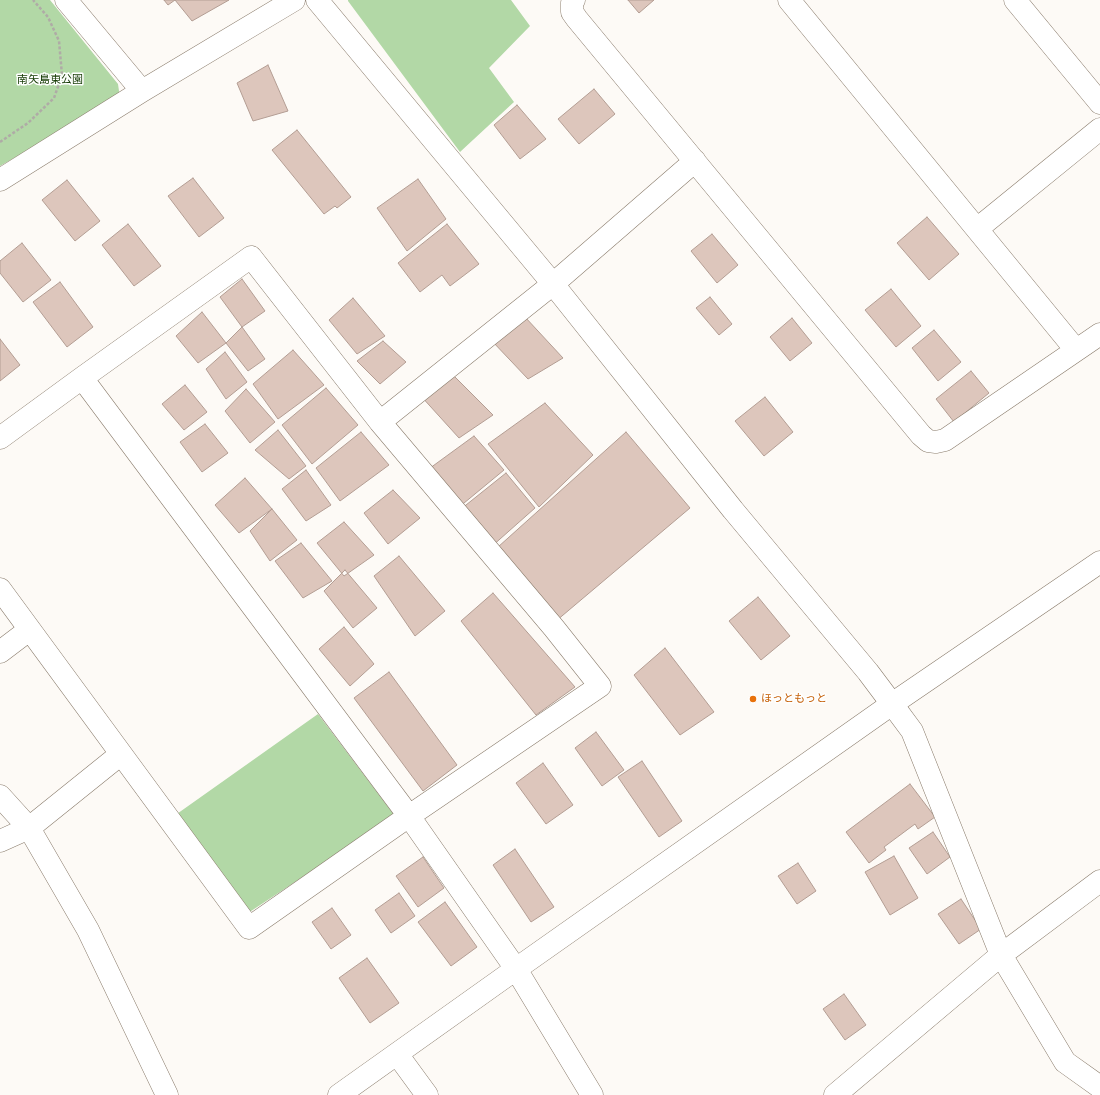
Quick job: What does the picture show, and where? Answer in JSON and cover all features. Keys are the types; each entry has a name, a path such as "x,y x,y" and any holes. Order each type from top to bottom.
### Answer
{"street":[{"path":"66,0 142,91"},
{"path":"0,180 142,91 294,0"},
{"path":"317,0 553,284 733,510 868,672 912,731 1001,955 1065,1062 1100,1087"},
{"path":"574,0 572,3 572,12 577,19 916,429 928,441 936,442 946,440 1100,334"},
{"path":"789,0 1076,350"},
{"path":"1016,0 1100,103"},
{"path":"977,229 1100,129"},
{"path":"380,422 553,284 695,161"},
{"path":"0,589 249,928 409,816 600,686 554,628 380,422 251,257 82,378 2,433"},
{"path":"82,378 409,816 516,969 592,1095"},
{"path":"339,1095 892,704 1100,562"},
{"path":"0,652 30,630"},
{"path":"0,841 29,828 121,754"},
{"path":"0,796 29,828 88,930 166,1095"},
{"path":"835,1095 1001,955 1100,882"},
{"path":"397,1054 426,1095"}],"path":[{"path":"0,142 28,123 54,98 62,75 59,41 48,17 33,0"}],"green space":[{"name":"南矢島東公園","path":"0,0 50,0 118,84 120,98 0,166"},
{"path":"348,0 511,0 530,26 489,68 514,102 460,152"},
{"path":"318,714 395,816 245,915 174,816"}],"building":[{"path":"164,0 175,0 168,5"},
{"path":"175,0 229,0 192,21"},
{"path":"628,0 654,0 639,13"},
{"path":"268,65 288,111 253,121 237,83"},
{"path":"594,89 615,114 579,144 558,119"},
{"path":"517,105 546,139 520,159 494,125"},
{"path":"297,130 351,197 337,208 335,206 324,214 272,150"},
{"path":"193,178 224,218 199,237 168,196"},
{"path":"418,179 446,219 407,251 377,208"},
{"path":"67,180 100,221 75,241 42,200"},
{"path":"927,217 959,254 929,280 897,243"},
{"path":"128,224 161,266 134,286 102,245"},
{"path":"447,224 479,264 450,286 442,275 420,292 398,263"},
{"path":"712,234 738,265 717,283 691,251"},
{"path":"22,243 51,280 23,302 0,273 0,261"},
{"path":"242,279 265,311 242,327 220,297"},
{"path":"60,282 93,327 67,347 33,302"},
{"path":"891,289 921,326 896,347 865,310"},
{"path":"710,297 732,324 719,335 696,308"},
{"path":"353,298 385,336 357,354 329,320"},
{"path":"202,312 226,343 198,363 176,336"},
{"path":"525,317 563,358 528,379 492,341"},
{"path":"792,318 812,343 790,361 770,337"},
{"path":"242,327 265,359 248,371 226,343"},
{"path":"934,330 961,362 938,381 912,348"},
{"path":"0,339 20,365 0,381"},
{"path":"383,341 406,362 380,384 357,361"},
{"path":"293,350 324,385 278,419 253,384"},
{"path":"225,352 247,382 226,399 206,369"},
{"path":"971,371 989,393 954,422 936,399"},
{"path":"450,372 493,415 459,438 420,395"},
{"path":"185,385 207,412 184,430 162,404"},
{"path":"326,388 358,425 312,464 282,425"},
{"path":"246,389 275,422 250,443 225,411"},
{"path":"765,397 793,432 764,456 735,421"},
{"path":"545,403 593,455 539,507 488,444"},
{"path":"205,424 228,453 202,472 180,442"},
{"path":"278,430 306,466 289,479 255,450"},
{"path":"361,432 389,465 340,501 316,468"},
{"path":"626,432 690,508 556,621 498,547"},
{"path":"474,436 504,470 458,508 426,471"},
{"path":"306,470 331,505 306,521 282,489"},
{"path":"506,473 535,508 491,547 461,509"},
{"path":"245,478 272,509 239,533 215,505"},
{"path":"393,490 420,518 388,544 364,513"},
{"path":"272,509 297,540 270,561 250,531"},
{"path":"344,522 374,555 344,576 317,543"},
{"path":"301,543 332,581 303,598 275,561"},
{"path":"399,556 445,611 415,636 374,576"},
{"path":"345,570 377,608 353,628 324,591"},
{"path":"493,593 575,687 536,715 461,621"},
{"path":"758,597 790,636 761,660 729,621"},
{"path":"344,627 374,664 350,686 319,649"},
{"path":"665,648 714,712 680,735 634,675"},
{"path":"389,672 457,765 423,791 354,698"},
{"path":"596,732 624,770 602,786 575,748"},
{"path":"642,761 682,821 659,837 618,777"},
{"path":"543,763 573,805 546,824 516,783"},
{"path":"910,784 935,817 918,829 915,824 884,847 886,850 869,863 846,832"},
{"path":"933,832 950,857 927,874 909,848"},
{"path":"515,849 554,907 531,922 493,865"},
{"path":"894,856 918,898 890,915 865,872"},
{"path":"423,857 444,888 418,907 396,876"},
{"path":"798,863 816,891 797,904 778,876"},
{"path":"399,893 415,916 391,933 375,910"},
{"path":"961,899 981,929 959,944 938,914"},
{"path":"445,902 477,947 451,966 418,922"},
{"path":"332,908 351,935 331,949 312,922"},
{"path":"367,958 399,1003 370,1023 339,978"},
{"path":"844,994 866,1025 845,1040 823,1009"}],"place":[{"name":"ほっともっと","path":"753,699"}]}
